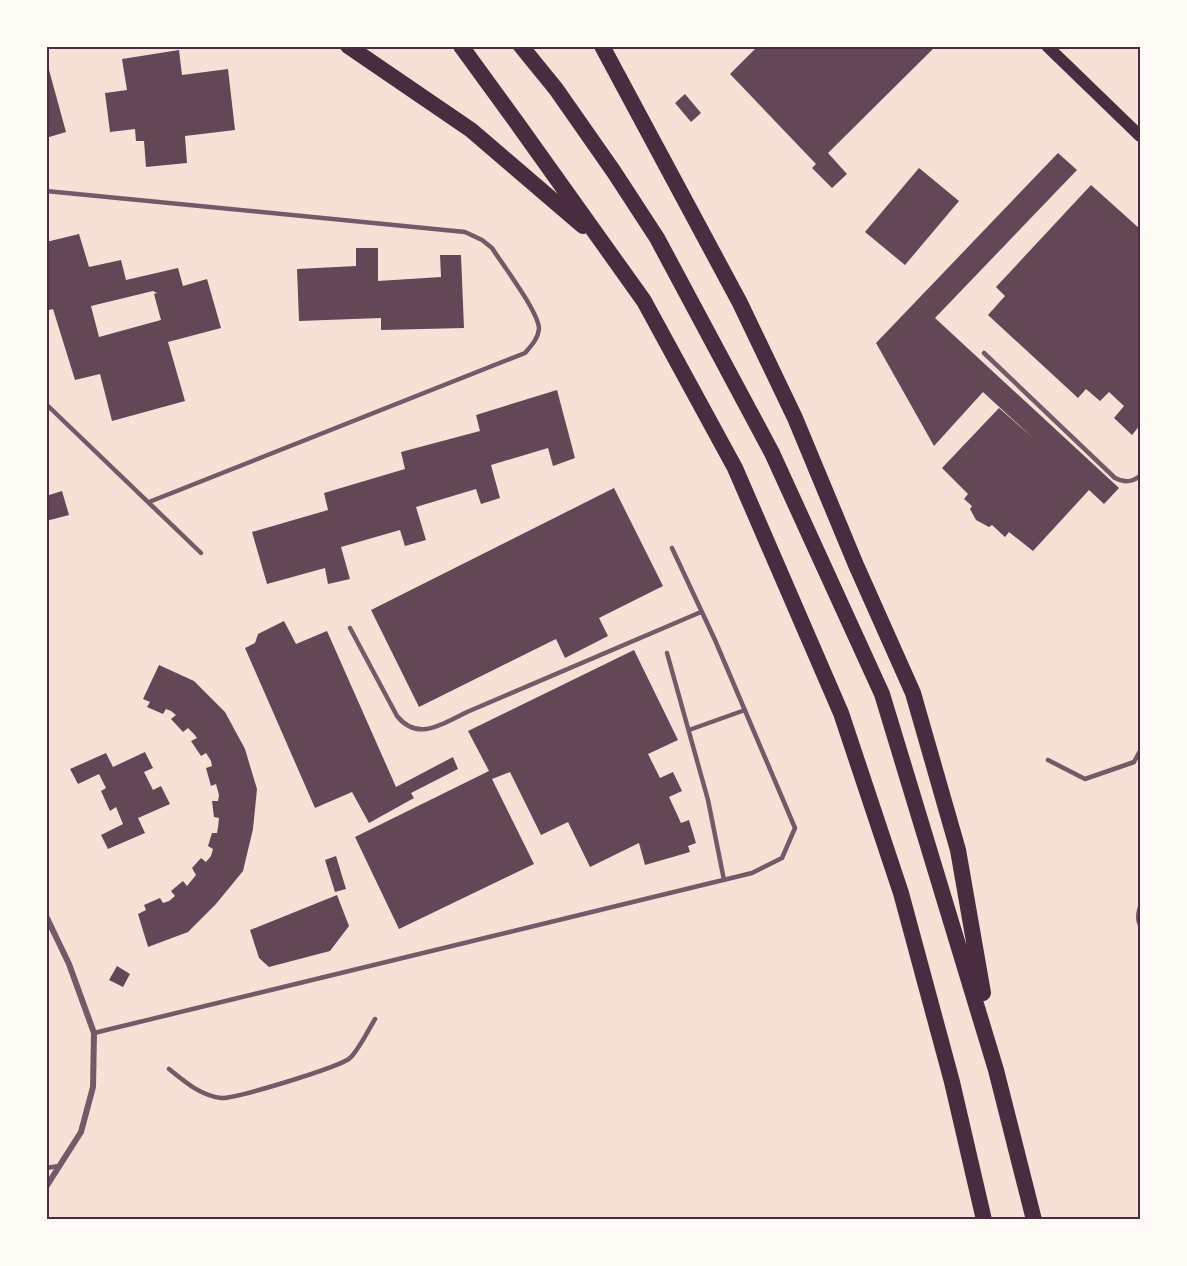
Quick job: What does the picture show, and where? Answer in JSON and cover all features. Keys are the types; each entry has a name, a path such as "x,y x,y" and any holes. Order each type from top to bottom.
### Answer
{"highway":[{"path":"348,46 471,130 605,244"},
{"path":"461,46 644,301 735,468 841,713 902,893 952,1082 984,1220"},
{"path":"521,46 556,89 657,238 772,453 882,694 996,1070 1034,1220"},
{"path":"602,46 740,303 795,418 856,565 913,693 958,850 996,1070"}],"main road":[{"path":"1047,46 1140,136"}],"street":[{"path":"46,916 69,963 94,1033 93,1087 81,1132 46,1187"}],"lane":[{"path":"46,191 465,232 492,248 535,314 539,329 534,342 525,353 149,501"},
{"path":"984,353 1115,478 1123,482 1140,476"},
{"path":"46,404 201,553"},
{"path":"94,1033 752,873 782,858 795,828 672,548"},
{"path":"350,628 397,716 405,725 417,730 432,729 701,612"},
{"path":"667,653 708,800 724,880"},
{"path":"689,730 745,711"},
{"path":"1048,760 1085,779 1134,762 1140,752"},
{"path":"1140,907 1138,921 1140,925"},
{"path":"169,1069 195,1090 223,1098 258,1091 350,1059 375,1019"},
{"path":"46,1168 59,1166"}],"building":[{"path":"758,46 936,46 828,153 847,174 832,188 812,168 816,164 730,74"},
{"path":"179,50 182,75 228,69 235,130 185,136 187,163 146,167 144,141 136,141 135,129 110,132 105,93 127,90 122,59"},
{"path":"46,59 66,132 46,138"},
{"path":"685,94 701,113 691,122 675,103"},
{"path":"1058,153 1077,170 935,318 1119,488 1104,504 1089,490 1033,551 1009,532 1005,537 992,525 989,527 976,520 970,509 972,506 964,499 968,494 942,468 999,408 1033,438 983,392 934,446 876,343"},
{"path":"919,168 959,201 905,265 865,232"},
{"path":"1091,185 1140,229 1140,425 1132,435 1114,418 1124,406 1109,392 1100,401 1086,389 1078,398 988,315 1005,296 996,287"},
{"path":"79,234 89,267 121,260 126,280 178,268 183,286 207,279 221,328 168,342 185,401 112,421 100,374 75,380 53,309 49,310 46,303 46,242","holes":["153,291 157,293 154,294 161,320 99,337 91,306"]},
{"path":"356,248 378,248 378,281 441,277 440,255 461,255 464,328 381,330 381,318 299,321 297,269 356,266"},
{"path":"557,390 575,458 553,466 548,448 491,465 500,498 481,504 476,489 416,507 426,540 405,546 400,530 341,547 350,579 328,584 325,568 267,584 252,532 328,510 324,493 405,469 401,452 480,431 476,415"},
{"path":"614,488 663,586 599,618 608,636 565,658 556,639 419,707 371,610"},
{"path":"62,491 69,515 46,521 46,496"},
{"path":"284,621 296,644 327,631 396,787 453,757 458,769 411,793 414,798 369,823 352,792 315,808 245,648 255,643 258,634"},
{"path":"634,650 678,740 648,754 660,778 673,772 682,791 669,797 681,823 689,820 696,843 688,846 690,852 645,865 639,843 590,867 568,822 541,835 510,772 492,779 534,864 399,929 355,837 489,771 468,731"},
{"path":"159,665 194,681 225,712 245,749 257,789 253,829 243,871 216,904 188,932 148,947 138,914 146,910 144,905 160,898 163,903 169,901 175,896 171,891 183,881 187,886 196,875 192,868 201,858 206,862 211,856 213,849 208,846 212,833 217,833 219,818 214,817 212,801 218,801 219,795 216,784 211,786 206,768 212,766 211,761 206,753 201,756 191,741 197,738 188,728 183,732 171,719 176,715 171,711 166,709 163,714 147,707 150,702 143,699"},
{"path":"145,752 153,768 144,772 153,790 161,786 170,804 138,818 145,833 108,849 101,835 123,824 116,807 110,811 101,791 106,788 99,774 78,784 70,769 106,753 113,767"},
{"path":"336,856 346,889 335,892 325,860"},
{"path":"337,895 349,926 330,951 269,967 259,958 250,930"},
{"path":"117,966 130,974 123,987 109,980"}]}
